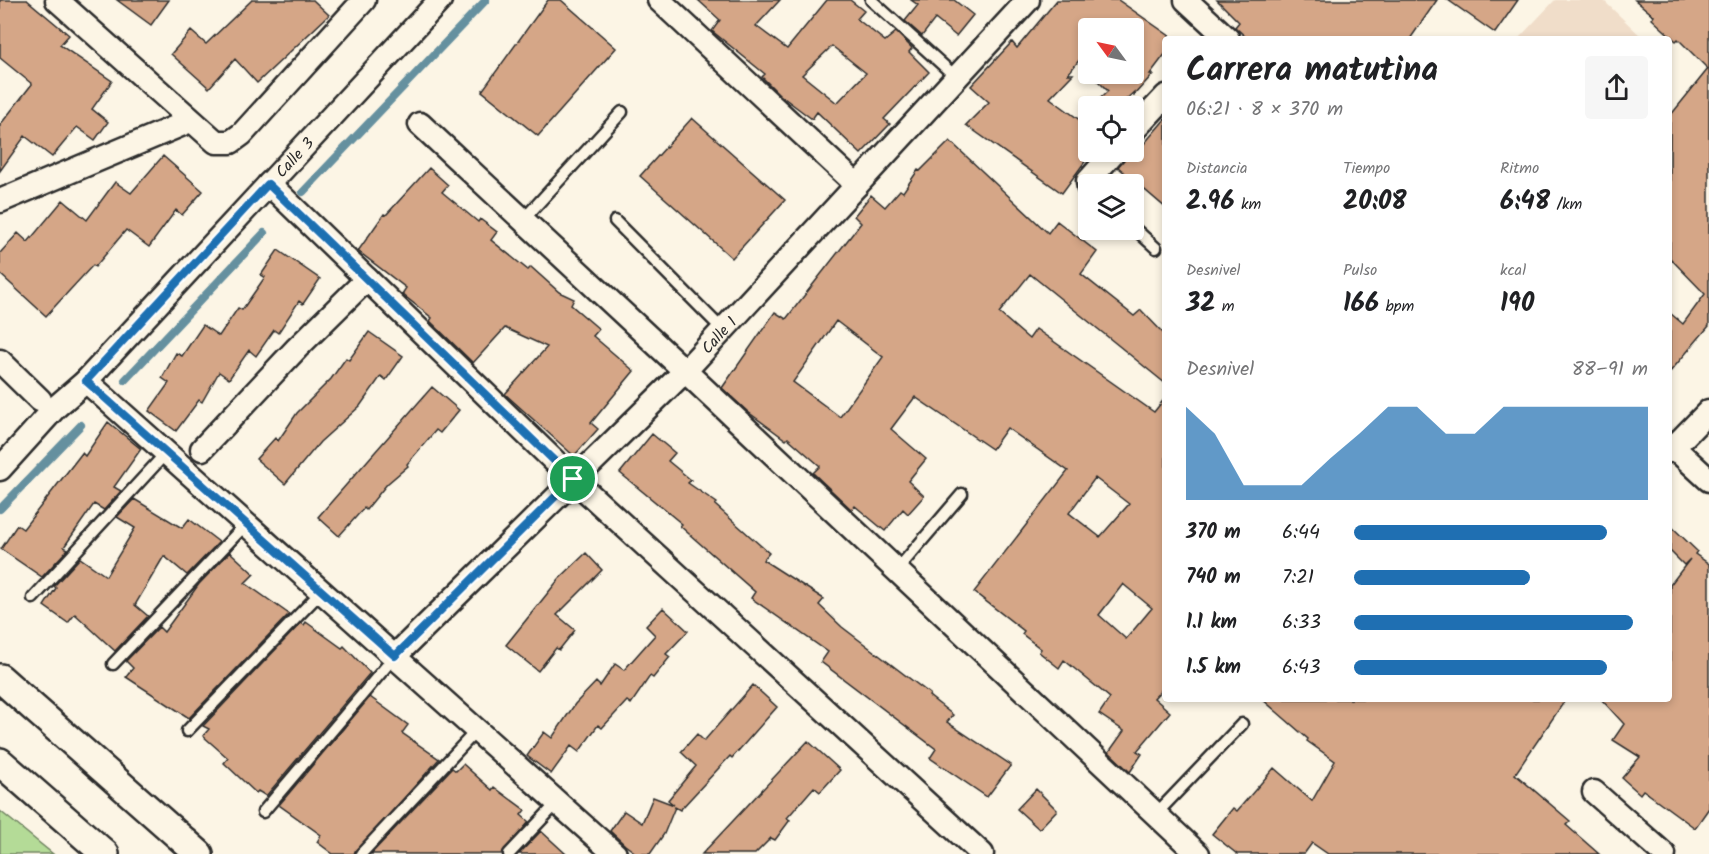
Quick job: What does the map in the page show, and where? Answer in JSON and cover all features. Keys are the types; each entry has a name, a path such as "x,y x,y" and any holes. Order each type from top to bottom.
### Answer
{"street":[{"path":"57,0 216,142 231,142 242,134 364,0"},
{"path":"659,0 857,185"},
{"name":"Calle 1","path":"395,656 573,479 686,371 1028,0"},
{"path":"1186,0 1222,36"},
{"name":"Calle 3","path":"0,468 56,407 86,381 437,1"},
{"path":"1144,119 1162,100"},
{"path":"0,201 190,121"},
{"path":"420,124 686,371 1198,854"},
{"path":"1094,174 1105,162"},
{"path":"268,184 573,479 982,854"},
{"path":"202,449 297,348 367,279"},
{"path":"0,361 40,400"},
{"path":"86,381 615,854"},
{"path":"1672,446 1709,411"},
{"path":"1672,448 1709,480"},
{"path":"0,678 199,854"},
{"path":"0,762 105,854"},
{"path":"1594,792 1664,854"}],"lane":[{"path":"871,0 956,77"},
{"path":"523,220 622,112"},
{"path":"615,221 723,330"},
{"path":"1144,237 1156,248"},
{"path":"33,598 166,453"},
{"path":"897,570 962,494"},
{"path":"113,664 246,524"},
{"path":"187,731 322,591"},
{"path":"263,812 395,656"},
{"path":"1156,814 1242,724"},
{"path":"361,854 477,730"},
{"path":"509,854 558,802"}],"shaded area":[{"path":"1555,0 1603,0 1641,36 1521,36"}],"green space":[{"path":"0,811 53,854 0,854"}],"building":[{"path":"0,0 27,0 69,35 60,45 112,81 92,109 108,122 95,140 77,127 52,157 25,136 0,171 0,125 32,84 0,58"},
{"path":"117,0 169,0 151,25"},
{"path":"252,0 313,0 329,15 257,83 235,59 209,88 171,54 191,31 206,44"},
{"path":"548,0 561,0 616,48 538,136 482,91"},
{"path":"698,0 780,0 756,26 787,49 827,0 850,0 864,11 857,19 885,41 896,32 912,48 909,52 929,72 884,119 890,124 861,154 817,112 812,119 780,95 762,77 765,74 712,31 720,20","holes":["832,46 866,73 837,103 802,75"]},
{"path":"911,0 954,0 973,15 956,36 935,19 922,36 905,21 918,5"},
{"path":"1057,0 1118,0 1144,18 1078,18 1078,62 1068,74 1073,74 1050,98 1078,119 1078,162 1085,162 1062,193 966,125 989,102 971,86 1012,42 1017,48"},
{"path":"1217,0 1437,0 1412,36 1245,36 1235,27 1239,22"},
{"path":"1448,0 1518,0 1495,33"},
{"path":"1635,0 1709,0 1709,326 1672,370 1672,315 1683,324 1705,294 1672,260 1672,114 1708,69 1678,39 1676,41 1652,19 1654,16"},
{"path":"1144,18 1170,36 1162,36 1162,58 1150,74 1153,74 1144,84"},
{"path":"1101,84 1144,84 1134,95 1134,92 1130,96 1103,96 1108,91"},
{"path":"692,118 785,200 732,258 640,176"},
{"path":"1162,123 1162,205 1144,189 1144,174 1126,174 1118,167 1121,162 1144,162 1144,144"},
{"path":"950,141 1048,233 1057,221 1078,237 1078,240 1082,240 1097,252 1081,274 1134,316 1141,310 1162,332 1162,381 1030,274 999,313 1029,339 1036,329 1154,412 1162,402 1162,689 1154,698 1170,712 1137,751 1142,754 1130,772 1109,752 1124,731 1099,714 1110,698 1064,660 1059,668 1039,652 1041,649 1022,634 1024,631 974,592 1068,471 1007,428 992,449 915,397 891,429 926,459 908,481 924,496 908,514 903,509 885,531 855,506 852,510 813,473 820,466 788,438 786,440 748,412 722,388 775,312 786,319 861,223 854,216 871,195 885,207 900,190 903,192 918,170 920,171","holes":["836,321 883,357 840,417 793,382","1095,478 1129,504 1100,537 1069,513","1123,584 1152,608 1126,639 1099,615"]},
{"path":"163,156 203,191 182,215 176,210 149,247 126,230 95,267 93,265 46,316 0,274 0,253 18,233 28,242 63,200 87,220 115,182 131,193"},
{"path":"429,168 448,185 442,192 478,222 480,219 497,232 491,240 528,270 531,267 559,292 574,299 571,305 599,329 593,336 634,371 591,423 598,429 574,456 505,394 547,347 505,328 473,363 430,321 432,318 402,294 406,288 358,251 384,214 386,215"},
{"path":"278,250 320,279 303,304 299,301 278,333 274,330 256,356 249,350 229,379 219,372 202,402 199,400 176,431 149,411 169,383 162,378 176,353 182,356 203,325 219,336 238,308 242,310 265,277 261,275"},
{"path":"369,332 403,356 386,380 381,376 360,406 320,442 285,484 256,459 275,438 278,441 297,413 331,379 346,358 349,360"},
{"path":"432,387 459,410 440,433 436,430 407,464 408,466 387,484 366,510 364,508 339,536 318,517"},
{"path":"108,422 141,449 114,487 121,491 104,510 94,504 64,547 68,549 42,577 1,549 17,525 23,529 82,453 85,456"},
{"path":"652,434 675,453 668,461 691,480 688,483 717,503 715,505 769,553 763,560 824,599 819,605 842,627 930,694 929,696 953,715 947,722 1011,765 987,797 930,758 936,749 821,662 828,652 751,598 755,592 680,526 682,524 620,473"},
{"path":"134,499 182,528 189,519 219,542 187,575 164,556 135,605 148,616 115,651 75,614 68,623 44,606 56,588 54,586 80,558 106,576 135,528 117,517"},
{"path":"1672,527 1697,551 1695,554 1709,564 1709,808 1695,828 1643,790 1640,794 1622,778 1640,757 1613,740 1624,724 1604,702 1672,702 1672,582 1690,559 1684,565 1672,553"},
{"path":"230,552 254,574 245,583 289,614 189,718 126,677 133,668 126,661 159,627 164,632 199,584"},
{"path":"586,553 602,570 557,615 575,630 559,650 556,648 538,671 506,645 559,579"},
{"path":"663,608 688,631 666,654 670,657 653,678 650,676 631,704 627,701 602,728 598,725 579,752 571,746 551,774 527,756 544,732 552,738 575,704 596,682 600,686 615,664 624,670 655,635 646,626"},
{"path":"306,622 342,648 344,646 370,673 266,796 258,791 256,793 224,763 228,758 203,736 209,729 203,726 301,623 304,625"},
{"path":"753,685 777,707 732,758 730,756 680,810 675,807 664,834 650,854 637,854 610,831 624,811 642,823 653,797 674,805 668,800 696,766 681,752 697,734 704,741"},
{"path":"370,697 408,725 402,733 439,759 354,854 333,854 317,842 321,835 279,805"},
{"path":"1265,702 1564,702 1515,774 1570,821 1566,825 1599,854 1328,854 1312,843 1304,854 1237,854 1212,834 1233,808 1237,811 1274,768 1312,801 1335,761 1307,741 1308,739"},
{"path":"808,741 840,770 820,792 814,787 787,818 790,820 775,840 771,838 755,854 702,854"},
{"path":"463,764 492,790 494,787 525,810 521,815 529,822 502,854 371,854 452,768 456,771"},
{"path":"1036,789 1057,810 1039,829 1017,809"},
{"path":"541,831 566,854 519,854"}],"waterway":[{"path":"303,192 486,0"},
{"path":"125,380 264,233"},
{"path":"0,509 81,425"}],"route":[{"path":"268,184 573,479 395,656 86,381 268,184"}]}
